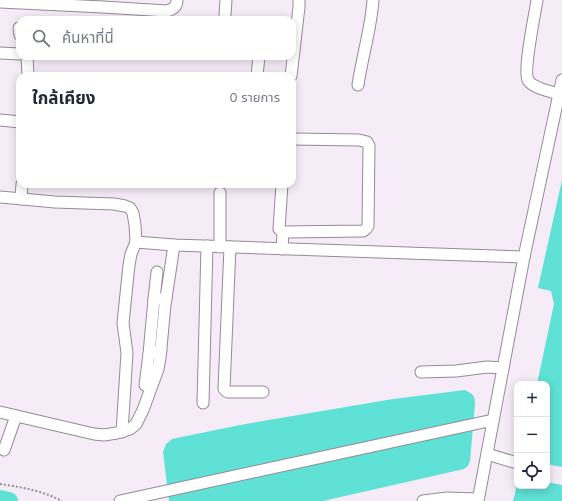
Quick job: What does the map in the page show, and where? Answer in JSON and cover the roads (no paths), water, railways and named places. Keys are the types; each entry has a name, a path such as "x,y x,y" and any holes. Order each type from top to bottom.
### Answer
{"street":[{"path":"0,2 168,11 175,7 177,0"},
{"path":"224,14 226,0"},
{"path":"296,30 299,0"},
{"path":"358,85 370,24 373,0"},
{"path":"537,0 528,57 528,80 540,88 561,94"},
{"path":"0,53 16,54"},
{"path":"27,60 28,72"},
{"path":"257,72 259,60"},
{"path":"291,72 292,60"},
{"path":"423,501 447,498 478,500 524,257 561,94 562,80"},
{"path":"0,120 16,122"},
{"path":"282,188 280,231 363,231 368,226 369,146 367,142 358,140 296,139"},
{"path":"21,199 22,188"},
{"path":"220,193 225,247 224,389 228,392 263,392"},
{"path":"0,197 114,204 130,208 133,213 136,242 131,254 129,265 123,323 127,353 122,432"},
{"path":"282,249 283,232"},
{"path":"136,242 225,247 524,257"},
{"path":"0,412 104,435 122,432 130,429 136,424 158,369 174,245"},
{"path":"203,403 207,246"},
{"path":"145,385 156,272"},
{"path":"154,299 166,299"},
{"path":"149,354 161,351"},
{"path":"421,372 456,371 487,367 503,368"},
{"path":"4,450 16,416"},
{"path":"120,501 493,420"},
{"path":"487,454 514,462"}],"waterway":[{"path":"0,499 9,501"}],"tunnel":[{"path":"220,188 220,193"}]}
